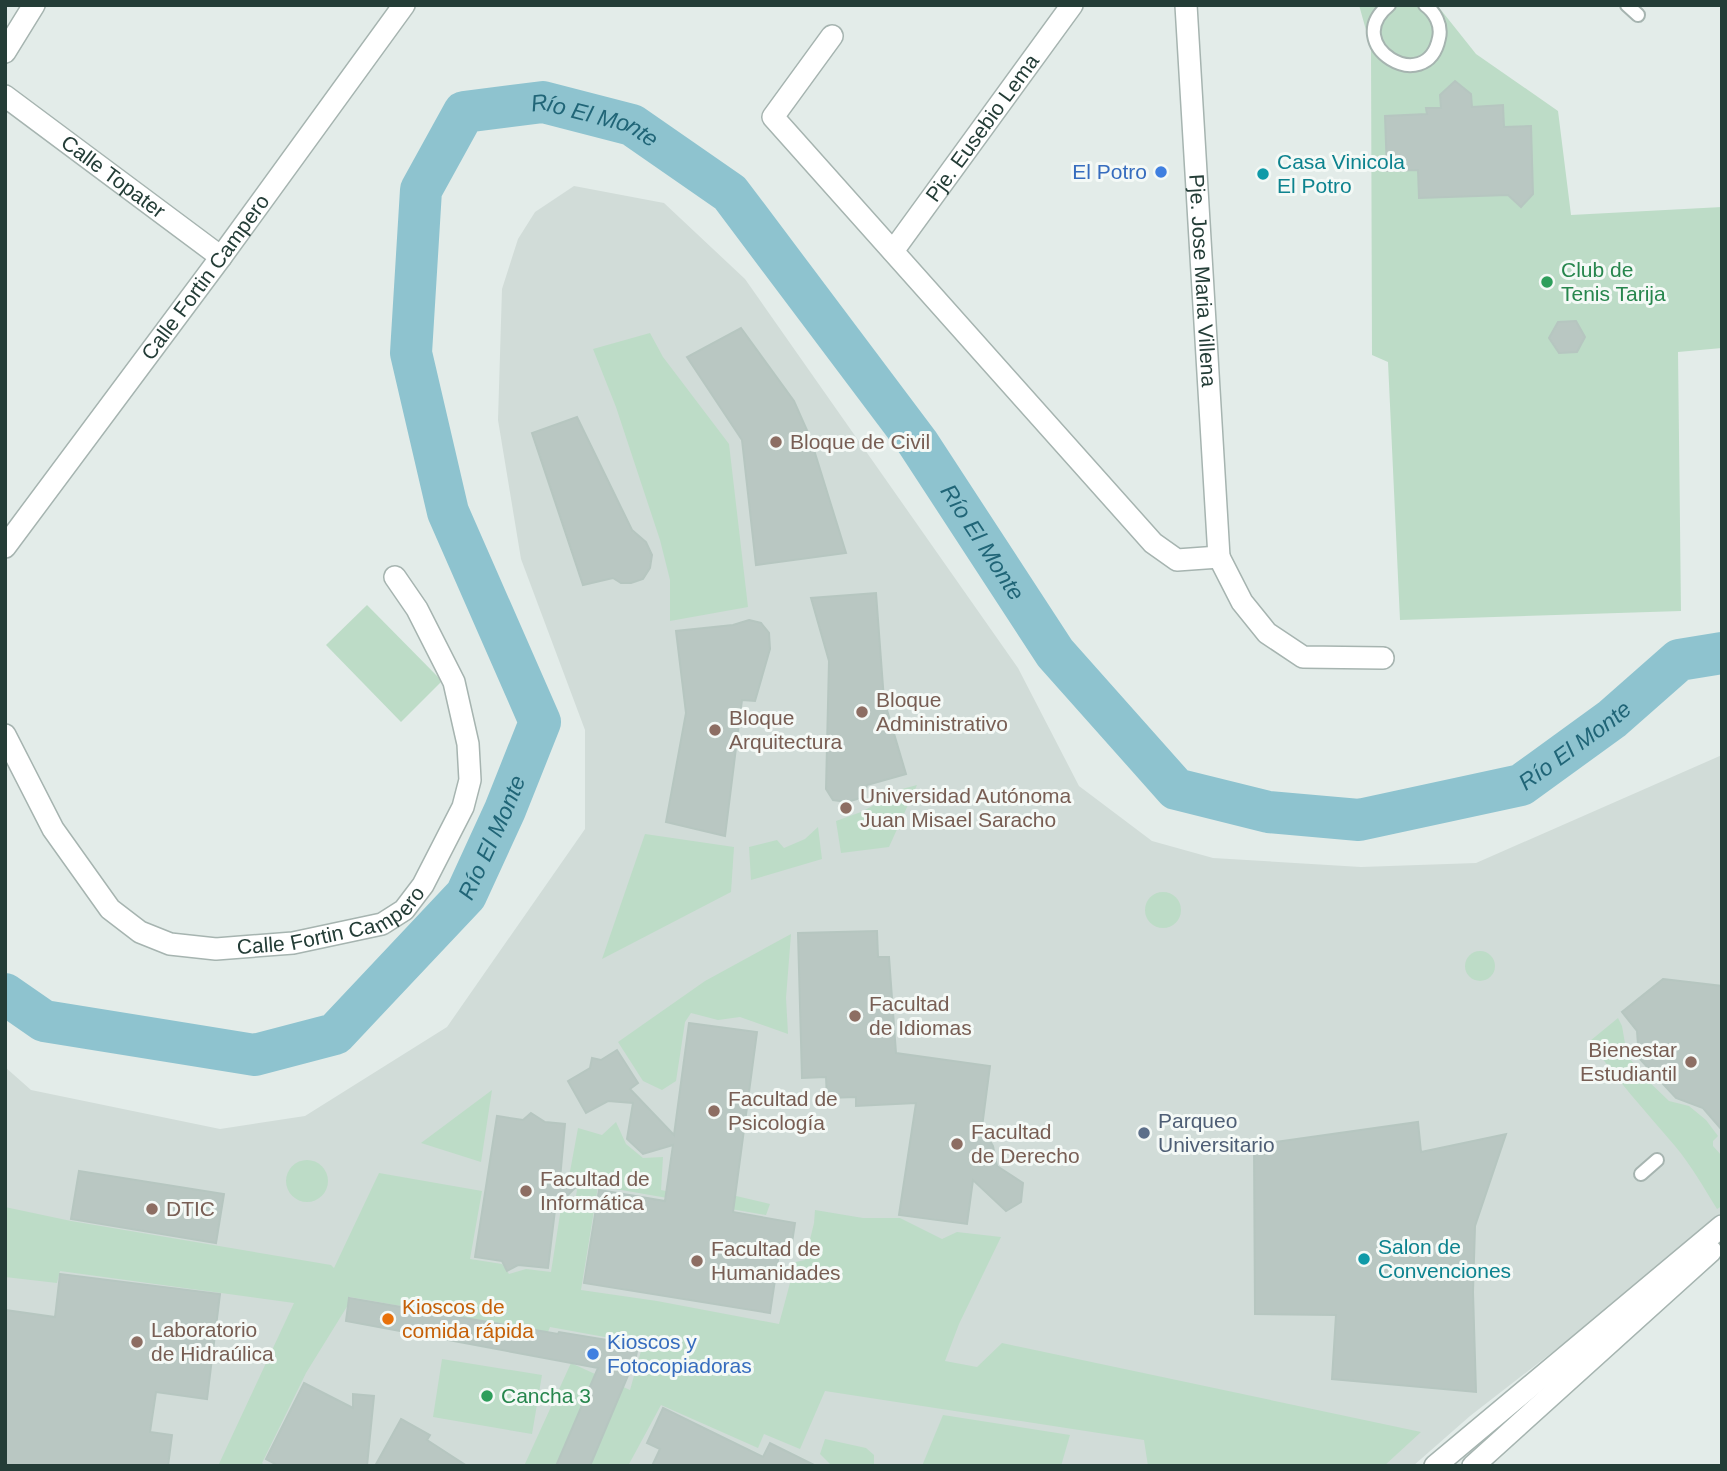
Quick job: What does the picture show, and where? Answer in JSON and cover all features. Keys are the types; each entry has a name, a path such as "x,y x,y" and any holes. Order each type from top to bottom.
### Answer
{"street":[{"path":"5,52 34,5"},
{"name":"Calle Fortin Campero","path":"5,547 404,5"},
{"name":"Pje. Eusebio Lema","path":"893,251 1072,5"},
{"name":"Pje. Jose Maria Villena","path":"1186,5 1219,557"},
{"path":"832,36 773,117 1153,543 1177,560 1219,557 1242,602 1267,633 1303,657 1383,658"},
{"name":"Calle Topater","path":"5,96 221,257"},
{"name":"Calle Fortin Campero","path":"5,735 53,829 110,909 140,932 170,944 216,949 293,943 383,924 404,910 423,885 463,807 470,780 468,744 454,682 417,609 395,577"},
{"path":"1435,1466 1722,1226"},
{"path":"1474,1466 1497,1459 1722,1242"}],"lane":[{"path":"1389,5 1375,23 1375,37 1379,50 1389,60 1402,65 1415,65 1428,59 1436,48 1440,35 1438,21 1431,9 1425,5"},
{"path":"1627,5 1638,15"},
{"path":"1641,1174 1657,1160"}],"shaded area":[{"name":"Universidad Autónoma Juan Misael Saracho","path":"574,186 664,203 745,279 1018,668 1079,786 1152,841 1213,858 1361,867 1476,863 1722,755 1722,1218 1470,1416 1413,1466 5,1466 5,1067 31,1090 220,1129 305,1116 447,1027 585,829 585,730 521,559 498,420 502,289 518,239 535,212"}],"green space":[{"name":"Club de Tenis Tarija","path":"1359,5 1437,5 1476,54 1558,111 1571,215 1722,207 1722,348 1678,352 1681,611 1400,620 1388,362 1372,355 1371,48"},
{"path":"650,333 663,357 729,444 748,607 670,621 670,580 660,540 616,407 593,349"},
{"path":"367,605 442,681 401,722 326,645"},
{"path":"917,785 889,847 841,853 836,821 861,812 891,792"},
{"path":"818,827 822,859 751,880 749,847 777,840 784,848 805,839"},
{"path":"645,834 734,847 731,892 602,959"},
{"path":"1163,892 1175,898 1181,910 1175,922 1163,928 1151,922 1145,910 1151,898"},
{"path":"791,934 786,998 788,1034 740,1017 718,1020 691,1013 685,1022 676,1081 662,1090 643,1081 618,1042 705,981"},
{"path":"1480,951 1486,952 1494,960 1494,972 1486,980 1480,981 1474,980 1466,972 1465,966 1466,960 1474,952"},
{"path":"1618,1018 1627,1055 1645,1078 1669,1101 1689,1106 1706,1120 1718,1136 1713,1141 1713,1146 1722,1156 1722,1206 1717,1209 1681,1153 1620,1082 1590,1041"},
{"path":"492,1090 481,1162 421,1143"},
{"path":"616,1122 626,1144 643,1158 663,1157 661,1190 687,1195 719,1192 770,1204 766,1215 604,1187 599,1180 581,1290 779,1324 790,1283 791,1263 805,1260 815,1210 863,1218 900,1218 942,1239 957,1232 1001,1237 959,1324 945,1361 977,1367 1002,1343 1421,1432 1384,1466 1148,1466 1144,1440 825,1391 800,1449 764,1434 758,1448 661,1405 628,1466 524,1466 571,1363 630,1390 643,1344 550,1327 548,1332 350,1297 348,1305 306,1373 262,1463 265,1466 218,1466 294,1303 60,1271 57,1283 5,1277 5,1207 71,1221 331,1265 334,1268 379,1173 482,1191 470,1259 502,1264 509,1274 526,1269 551,1272 561,1208 575,1202 577,1190 569,1177 578,1128 602,1135"},
{"path":"307,1160 322,1166 328,1181 322,1196 307,1202 292,1196 286,1181 292,1166"},
{"name":"Cancha 3","path":"442,1359 542,1375 532,1434 433,1417"},
{"path":"943,1415 1070,1435 1061,1466 922,1466"},
{"path":"825,1439 866,1448 874,1455 874,1466 832,1466 820,1454"}],"building":[{"path":"1455,81 1471,94 1472,107 1503,105 1504,127 1531,126 1533,194 1521,207 1508,195 1419,198 1418,170 1387,171 1385,116 1427,114 1426,108 1441,108 1440,95"},
{"path":"1576,321 1585,337 1577,352 1559,353 1549,338 1558,322"},
{"path":"741,328 794,401 810,437 846,553 756,565 742,440 687,357"},
{"path":"577,417 632,530 646,542 652,555 650,568 643,579 621,583 613,578 583,585 532,433"},
{"path":"876,593 884,700 906,774 867,785 865,793 857,799 847,802 833,800 826,789 829,661 811,598"},
{"path":"749,620 761,623 769,633 770,649 755,701 742,700 725,836 666,822 686,713 676,631 733,625"},
{"path":"877,931 878,957 889,957 896,1053 990,1066 982,1127 993,1146 997,1166 1023,1183 1021,1202 1006,1211 973,1180 967,1224 899,1215 916,1103 856,1106 856,1097 827,1098 826,1077 802,1078 798,933"},
{"path":"1663,979 1722,986 1722,1130 1703,1108 1676,1098 1639,1058 1637,1031 1622,1012"},
{"path":"689,1023 757,1032 733,1212 795,1223 791,1249 780,1247 770,1313 584,1283 599,1190 665,1201 673,1145 643,1154 627,1139 633,1103 608,1101 586,1113 568,1081 590,1068 592,1058 601,1060 617,1050 638,1083 630,1089 674,1135"},
{"path":"531,1113 545,1122 565,1124 560,1179 575,1188 564,1199 556,1202 548,1268 518,1265 507,1271 502,1261 475,1257 497,1116 523,1120"},
{"name":"Salon de Convenciones","path":"1418,1122 1421,1152 1506,1134 1475,1226 1473,1292 1476,1392 1332,1379 1336,1315 1255,1314 1254,1145"},
{"path":"79,1171 224,1194 216,1243 71,1219"},
{"path":"60,1274 220,1294 207,1399 156,1392 150,1432 172,1435 168,1466 5,1466 5,1310 55,1317"},
{"path":"349,1298 638,1345 633,1374 629,1373 590,1466 556,1466 598,1368 346,1321"},
{"path":"304,1383 353,1408 353,1394 374,1396 367,1466 279,1466 266,1459"},
{"path":"663,1408 763,1457 770,1443 816,1466 652,1466 660,1449 647,1443"},
{"path":"401,1419 430,1435 427,1440 467,1466 375,1466"}],"waterway":[{"name":"Río El Monte","path":"5,994 44,1021 255,1055 335,1034 466,895 505,810 540,722 448,512 411,353 421,190 464,112 543,102 632,125 730,193 918,443 1055,653 1176,789 1268,812 1359,820 1521,785 1612,719 1679,660 1722,653"}],"place":[{"name":"El Potro","path":"1161,172"},
{"name":"Casa Vinicola El Potro","path":"1263,174"},
{"name":"Club de Tenis Tarija","path":"1547,282"},
{"name":"Bloque de Civil","path":"776,442"},
{"name":"Bloque Administrativo","path":"862,712"},
{"name":"Bloque Arquitectura","path":"715,730"},
{"name":"Universidad Autónoma Juan Misael Saracho","path":"846,808"},
{"name":"Facultad de Idiomas","path":"855,1016"},
{"name":"Bienestar Estudiantil","path":"1691,1062"},
{"name":"Facultad de Psicología","path":"714,1111"},
{"name":"Parqueo Universitario","path":"1144,1133"},
{"name":"Facultad de Derecho","path":"957,1144"},
{"name":"Facultad de Informática","path":"526,1191"},
{"name":"DTIC","path":"152,1209"},
{"name":"Salon de Convenciones","path":"1364,1259"},
{"name":"Facultad de Humanidades","path":"697,1261"},
{"name":"Kioscos de comida rápida","path":"388,1319"},
{"name":"Laboratorio de Hidraúlica","path":"137,1342"},
{"name":"Kioscos y Fotocopiadoras","path":"593,1354"},
{"name":"Cancha 3","path":"487,1396"}]}
